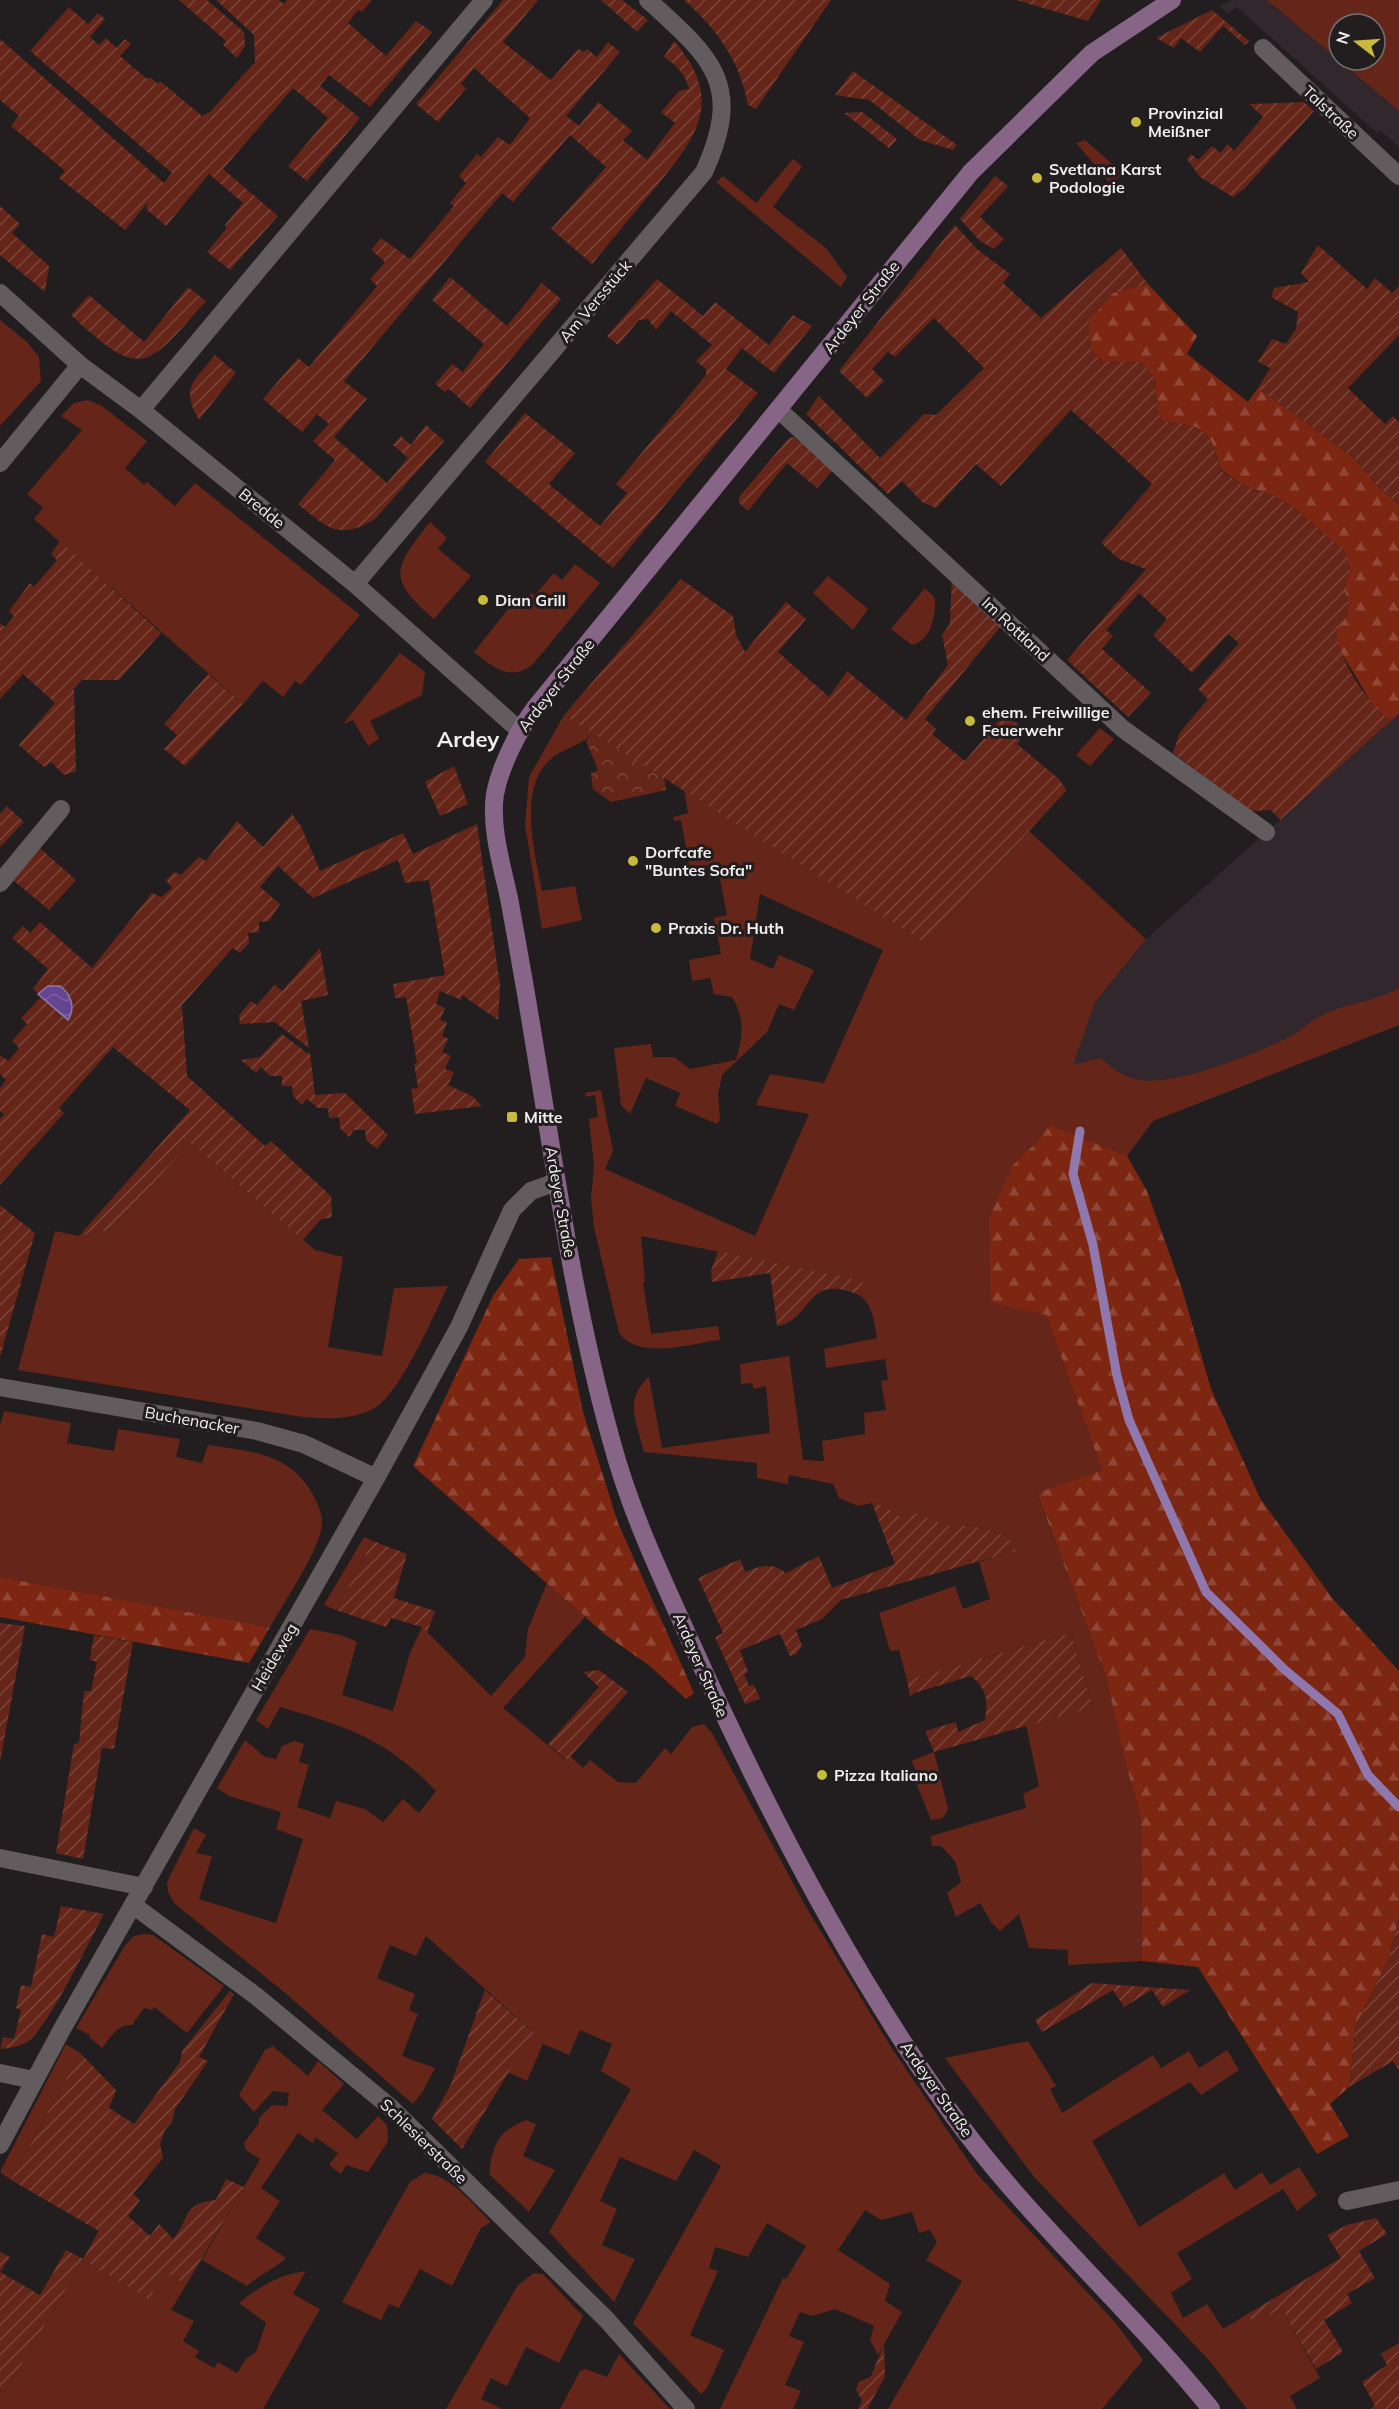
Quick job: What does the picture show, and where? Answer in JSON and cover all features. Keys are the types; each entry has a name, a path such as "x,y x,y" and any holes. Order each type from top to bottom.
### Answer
{"main road":[{"name":"Ardeyer Straße","path":"1164,2 1092,53 971,172 518,729 495,794 496,835 519,951 556,1182 594,1373 612,1445 634,1514 725,1719 802,1867 870,1989 948,2109 1004,2181 1152,2340 1211,2409"}],"street":[{"path":"141,410 484,0"},
{"name":"Am Versstück","path":"355,584 704,172 723,115 720,85 698,45 648,0"},
{"name":"Talstraße","path":"1263,48 1399,176"},
{"name":"Bredde","path":"0,293 80,365 141,410 355,584 518,729"},
{"path":"0,463 80,365"},
{"name":"Im Rottland","path":"779,410 1123,729 1266,832"},
{"path":"0,883 61,810"},
{"name":"Heideweg","path":"0,2145 34,2080 376,1478 459,1327 512,1210 531,1191 556,1182"},
{"name":"Buchenacker","path":"0,1387 257,1431 304,1444 376,1478"},
{"path":"0,1858 144,1887"},
{"name":"Schlesierstraße","path":"133,1905 256,1996 390,2107 606,2319 686,2409"},
{"path":"0,2073 34,2080"},
{"path":"1347,2201 1399,2190"}],"shaded area":[{"path":"1232,0 1267,0 1327,50 1327,72 1353,72 1399,111 1399,147 1380,130 1378,134 1237,7 1228,14 1219,6"},
{"path":"1399,714 1399,1025 1153,1121 1127,1156 1050,1125 1095,1002 1146,939"}],"green space":[{"path":"179,0 207,0 244,32 245,46 237,58 223,45 226,41"},
{"path":"216,0 279,0 284,4 287,0 372,0 362,12 358,10 348,23 386,56 416,21 432,32 370,107 329,75 320,86 360,118 307,181 288,166 328,118 293,88 223,169 278,216 230,270 207,252 227,228 225,225 243,203 209,174 166,226 146,209 148,202 125,230 59,178 65,171 11,126 19,116 0,100 0,39 164,183 172,173 30,51 69,7 88,24 98,13 105,19 90,37 99,45 106,38 117,48 125,39 131,44 120,56 147,79 150,77 158,84 160,81 202,116 210,112 255,62 254,35"},
{"path":"503,0 538,0 503,42 551,80 578,49 584,52 587,49 597,57 608,42 620,52 566,116 579,126 598,102 632,131 623,140 647,160 675,123 661,112 679,91 689,89 680,70 664,57 674,41 690,62 699,82 702,101 699,118 682,153 592,264 551,229 606,167 570,135 513,202 502,193 344,381 367,399 334,437 387,483 408,458 393,445 401,436 411,445 426,425 444,441 375,519 352,529 334,529 317,520 298,504 335,460 313,441 329,424 317,414 302,432 263,399 298,358 309,367 377,286 370,279 385,262 371,250 381,238 410,259 454,206 450,203 466,183 459,176 477,154 481,157 498,137 510,145 530,118 474,68 461,84 466,88 438,122 416,104"},
{"path":"601,0 622,0 648,20 637,32"},
{"path":"684,0 831,0 756,109 748,105 733,60 717,34"},
{"path":"1016,0 1101,0 1088,21"},
{"path":"1267,0 1399,0 1399,111 1353,72 1387,72 1387,12 1327,12 1327,50"},
{"path":"1212,10 1249,41 1245,45 1223,26 1200,52 1181,38 1174,48 1156,38"},
{"path":"853,71 957,145 953,150 920,140 869,100 835,95"},
{"path":"1304,102 1314,111 1245,188 1233,197 1200,177 1187,159 1191,154 1198,160 1212,146 1220,153 1228,144 1234,151 1263,117 1249,104"},
{"path":"862,112 897,139 889,148 844,113"},
{"path":"1085,140 1125,175 1109,182 1076,143"},
{"path":"793,159 802,167 773,207 826,248 847,277 841,287 716,182 723,176 756,203"},
{"path":"995,176 1008,186 980,217 1004,239 994,249 980,241 960,219"},
{"path":"0,206 20,224 12,233 49,266 45,292 0,255"},
{"path":"955,225 977,249 1010,274 1003,283 1041,318 1121,248 1148,284 1113,293 1088,322 1091,349 1102,361 1141,362 1155,379 1157,409 1162,421 1188,425 1204,432 1213,445 1221,471 1247,487 1275,496 1297,510 1346,552 1350,568 1344,590 1349,602 1348,615 1336,632 1339,644 1356,681 1391,721 1280,820 1271,810 1251,811 1173,753 1180,732 1208,699 1198,689 1239,643 1228,634 1192,673 1153,635 1167,619 1139,593 1106,630 1113,636 1102,649 1151,693 1128,717 1067,660 1146,569 1119,559 1101,543 1152,484 1071,410 1001,486 976,464 936,508 922,502 902,481 888,494 806,414 819,396 880,458 924,414 936,415 984,368 934,318 895,357 888,352 872,369 884,381 867,398 839,371"},
{"path":"1318,245 1367,289 1375,278 1392,293 1399,286 1399,335 1348,388 1385,424 1393,416 1399,422 1399,505 1377,486 1354,458 1258,388 1270,368 1258,362 1272,339 1286,344 1296,329 1298,312 1271,297 1274,288 1309,282 1301,273"},
{"path":"450,277 507,326 542,283 561,299 470,408 449,389 445,392 435,384 452,364 463,372 484,344 432,300"},
{"path":"657,279 703,316 715,302 769,345 793,315 812,326 774,373 742,348 726,369 758,393 613,568 485,462 525,413 575,453 549,484 600,526 627,493 616,484 706,375 706,369 696,361 712,345 671,311 656,330 648,319 639,320 618,345 607,336"},
{"path":"1148,284 1197,336 1187,354 1248,402 1258,388 1354,458 1377,486 1399,505 1399,714 1391,721 1374,707 1338,647 1336,632 1349,602 1344,590 1350,568 1320,531 1297,510 1275,496 1247,487 1221,470 1213,445 1204,432 1188,425 1162,421 1157,409 1155,379 1141,362 1102,361 1091,349 1088,322 1113,292"},
{"path":"188,287 206,301 170,341 156,352 143,358 130,358 114,351 71,315 89,295 144,342"},
{"path":"0,320 27,342 39,357 41,381 0,426"},
{"path":"215,355 236,373 199,420 193,409 190,392 196,379"},
{"path":"88,400 102,406 147,441 125,468 144,485 147,482 175,506 195,483 360,615 301,685 295,681 283,697 263,681 243,704 34,519 43,508 27,494 82,430 61,416 74,403"},
{"path":"794,437 833,470 817,488 787,463 748,511 739,503 739,497 789,438"},
{"path":"430,522 447,538 438,549 471,576 434,619 408,593 400,572 409,551"},
{"path":"60,541 161,633 119,680 82,680 74,689 76,771 64,775 51,762 44,767 19,745 55,703 23,674 0,699 0,623 5,627 14,616 9,611 30,583 34,587 57,560 51,554"},
{"path":"575,564 600,583 534,663 526,669 510,673 496,668 474,652 517,598 522,603 531,593 535,595 554,573 562,580"},
{"path":"952,571 1006,620 925,719 936,729 932,734 965,761 1005,713 1026,732 1017,744 1058,778 1067,790 925,943 564,715 681,579 733,616 736,635 745,652 786,602 806,619 778,652 829,697 847,671 906,720 948,665 942,635 950,624"},
{"path":"828,576 868,609 853,630 813,593"},
{"path":"925,588 935,598 933,619 924,638 912,645 891,629"},
{"path":"400,653 425,672 422,695 370,721 379,739 368,746 353,720 343,724"},
{"path":"208,674 243,704 185,766 164,749 177,735 164,724"},
{"path":"564,715 593,732 589,737 556,755 541,771 534,786 531,822 542,891 575,886 582,920 542,929 525,825 529,777"},
{"path":"1100,728 1114,739 1090,766 1076,755"},
{"path":"593,732 664,777 666,790 611,802 593,789 591,774 598,770 586,741"},
{"path":"454,766 468,804 440,816 425,782"},
{"path":"684,789 925,943 1029,831 1146,939 1095,1002 1073,1065 1100,1058 1126,1076 1135,1079 1151,1081 1170,1079 1237,1060 1295,1034 1318,1017 1399,988 1399,1025 1153,1121 1127,1156 1050,1125 1039,1140 1013,1165 1046,1315 1102,1470 1037,1494 1106,1677 1141,1818 1142,1961 1068,1965 1068,1950 1029,1948 1019,1914 1000,1931 991,1922 980,1903 956,1917 947,1893 961,1882 955,1861 941,1846 932,1846 931,1836 1026,1808 1023,1794 1039,1786 1026,1725 1093,1706 1071,1633 907,1680 899,1650 890,1651 879,1613 955,1586 963,1609 990,1599 979,1562 1015,1551 1007,1536 971,1525 953,1527 901,1517 884,1505 872,1503 858,1506 839,1498 833,1484 789,1475 788,1484 757,1478 757,1463 644,1452 634,1403 641,1385 649,1377 662,1448 770,1433 766,1386 754,1389 752,1383 741,1384 740,1364 789,1356 803,1460 824,1461 822,1441 865,1434 864,1413 886,1410 881,1381 888,1380 885,1359 826,1368 824,1349 877,1338 870,1309 859,1295 862,1281 641,1236 645,1282 643,1283 651,1334 718,1326 720,1340 653,1348 628,1341 619,1333 594,1227 591,1199 594,1165 589,1119 598,1117 595,1095 586,1097 585,1093 601,1090 613,1151 605,1169 755,1236 809,1114 756,1105 770,1074 824,1083 883,950 760,894 750,959 773,969 779,955 814,970 794,1010 779,1004 767,1032 722,1075 718,1094 720,1120 717,1124 675,1106 680,1093 646,1078 630,1114 621,1105 614,1048 651,1044 653,1057 674,1057 690,1069 736,1060 740,1044 741,1020 732,997 714,994 710,978 692,981 689,960 721,954 714,918 727,915 717,863 690,869 681,820 674,821 673,817 688,813"},
{"path":"7,806 24,822 0,847 0,814"},
{"path":"292,814 301,826 320,871 403,833 413,854 477,824 500,985 498,1020 462,995 461,1000 440,991 436,1004 445,1008 440,1020 447,1023 442,1036 448,1039 442,1052 451,1056 445,1069 454,1072 448,1085 472,1096 482,1106 415,1114 411,1089 418,1088 414,1064 417,1063 406,997 395,998 393,984 445,975 429,880 405,883 398,860 313,898 278,866 260,887 280,904 269,921 259,922 259,932 248,933 249,943 240,953 233,948 182,1005 187,1076 265,1146 271,1141 331,1196 332,1217 320,1220 303,1240 190,1143 111,1230 79,1236 190,1110 113,1047 59,1108 64,1113 0,1185 0,1119 4,1114 0,1111 0,1088 6,1080 0,1074 0,1055 8,1061 19,1048 12,1041 27,1024 21,1018 41,997 33,989 48,969 12,938 23,926 30,933 40,922 92,968 152,893 161,897 172,888 166,880 174,872 181,875 199,857 206,861 237,821 263,847"},
{"path":"34,843 76,880 49,910 7,875"},
{"path":"320,948 328,995 301,1001 309,1048 275,1022 240,1024 239,1015 251,1001 257,1005 275,985 282,991"},
{"path":"282,1034 310,1053 315,1095 345,1093 388,1135 377,1149 366,1140 365,1130 354,1130 349,1137 340,1128 339,1117 329,1118 328,1108 318,1108 307,1099 302,1105 293,1096 292,1086 282,1086 282,1076 270,1076 261,1067 256,1073 241,1060 260,1057"},
{"path":"1050,1125 1127,1156 1147,1191 1182,1289 1211,1389 1260,1498 1332,1598 1399,1671 1399,1918 1388,1960 1356,2025 1349,2087 1330,2104 1349,2136 1317,2154 1198,1967 1142,1961 1141,1818 1106,1677 1037,1493 1102,1470 1046,1315 991,1302 989,1218 1013,1165 1039,1140"},
{"path":"190,1143 315,1250 343,1257 328,1347 382,1356 394,1288 448,1286 404,1373 393,1390 371,1410 346,1417 303,1417 18,1370 55,1231 79,1236 111,1230"},
{"path":"0,1205 35,1233 0,1357"},
{"path":"718,1251 863,1281 859,1295 841,1289 828,1289 819,1293 789,1322 777,1326 770,1273 712,1282 711,1271"},
{"path":"551,1257 583,1412 618,1523 694,1693 686,1699 650,1666 607,1636 413,1466 493,1296 519,1259"},
{"path":"4,1411 71,1423 67,1443 114,1451 118,1429 180,1439 176,1457 202,1463 208,1445 267,1456 292,1469 303,1480 318,1504 322,1524 315,1548 270,1627 0,1577 0,1426"},
{"path":"872,1503 884,1505 901,1517 913,1513 953,1527 971,1525 1007,1536 1016,1551 841,1600 822,1619 796,1630 802,1646 796,1654 790,1656 780,1634 740,1650 748,1672 744,1674 749,1686 754,1685 760,1699 745,1704 715,1637 723,1633 698,1578 740,1559 745,1572 771,1566 786,1573 819,1556 832,1588 895,1564"},
{"path":"364,1537 373,1541 336,1610 324,1605"},
{"path":"373,1541 407,1554 394,1598 435,1611 427,1633 422,1627 391,1618 386,1627 336,1610"},
{"path":"0,1577 270,1627 249,1663 0,1617"},
{"path":"547,1583 585,1617 503,1708 566,1760 570,1756 583,1768 590,1760 618,1782 636,1783 665,1748 671,1754 692,1727 704,1724 712,1733 806,1907 889,2044 977,2174 1115,2322 1143,2360 1102,2409 888,2409 962,2281 926,2260 937,2242 930,2230 919,2233 912,2212 881,2220 865,2210 838,2250 890,2284 885,2301 902,2312 878,2355 870,2340 874,2326 835,2309 813,2316 800,2312 789,2336 804,2342 785,2385 801,2391 793,2409 720,2409 783,2278 786,2279 806,2246 767,2223 748,2257 715,2247 709,2268 718,2271 690,2335 724,2350 707,2388 701,2394 633,2323 721,2166 694,2150 676,2181 620,2157 600,2201 617,2209 602,2245 635,2259 614,2302 549,2232 631,2089 601,2071 612,2044 580,2030 569,2055 543,2044 527,2081 508,2072 531,2030 426,1936 416,1956 390,1945 377,1978 415,1994 409,2010 418,2014 402,2056 435,2068 413,2104 284,1992 174,1903 168,1892 167,1882 194,1828 206,1835 196,1853 212,1856 199,1899 276,1923 303,1839 276,1829 281,1812 229,1796 217,1788 245,1740 265,1757 276,1759 282,1746 294,1741 304,1744 299,1762 309,1765 297,1807 330,1818 336,1801 365,1809 383,1822 403,1799 419,1813 436,1791 418,1773 383,1747 326,1721 280,1707 268,1729 256,1720 310,1629 341,1635 357,1642 342,1695 393,1711 410,1653 422,1627 491,1696 525,1657 528,1629"},
{"path":"0,1623 25,1626 0,1762"},
{"path":"1071,1633 1093,1707 934,1752 925,1731 956,1722 958,1732 985,1720 985,1695 971,1676 914,1693 910,1697 907,1680"},
{"path":"94,1635 133,1642 114,1749 102,1748 83,1859 56,1853 74,1744 79,1743 84,1691 91,1691 97,1662 90,1660"},
{"path":"599,1670 628,1692 567,1760 548,1744 599,1687 583,1672"},
{"path":"934,1752 948,1809 943,1818 931,1820 917,1785 922,1782 911,1761"},
{"path":"61,1906 104,1914 57,2002 36,2033 24,2044 0,2049 3,2037 14,2039 21,2010 16,2008 21,1985 31,1987 42,1934 54,1937"},
{"path":"1399,1918 1399,2071 1393,2061 1349,2087 1356,2025 1388,1960"},
{"path":"153,1935 224,1986 187,2033 154,2007 152,2010 144,2008 132,2025 118,2029 102,2048 89,2037 90,2035 76,2028 126,1944 134,1936"},
{"path":"1092,1983 1190,1990 1163,2007 1152,1990 1124,2007 1113,1990 1042,2032 1035,2020"},
{"path":"485,1990 533,2032 462,2149 432,2119 451,2084"},
{"path":"230,1991 234,1994 199,2057 208,2061 175,2109 172,2122 165,2130 160,2144 163,2158 133,2194 140,2200 128,2216 150,2236 159,2224 173,2239 191,2209 196,2205 216,2200 226,2179 244,2187 186,2285 164,2272 149,2299 83,2260 5,2392 0,2390 0,2272 40,2295 66,2250 83,2259 99,2231 11,2180 80,2053 116,2090 109,2108 134,2124 180,2062 182,2051"},
{"path":"1028,2041 1056,2086 1050,2089 1062,2113 1153,2055 1161,2068 1189,2051 1199,2068 1227,2050 1239,2070 1201,2095 1190,2082 1092,2141 1139,2227 1224,2173 1235,2190 1262,2172 1270,2185 1299,2167 1317,2195 1297,2211 1283,2189 1177,2253 1192,2279 1171,2293 1183,2318 1207,2304 1223,2329 1246,2315 1253,2321 1282,2310 1320,2378 1290,2396 1297,2409 1247,2409 1209,2360 1035,2178 945,2058"},
{"path":"66,2044 80,2053 11,2180 0,2172"},
{"path":"273,2046 308,2076 318,2061 344,2084 322,2110 357,2139 378,2116 387,2125 388,2141 368,2172 346,2165 341,2174 329,2165 338,2153 315,2137 313,2143 298,2133 261,2188 280,2201 256,2238 286,2258 247,2286 202,2260 260,2159 246,2150 244,2143 259,2123 259,2118 272,2105 287,2106 289,2093 273,2091 254,2112 239,2095 265,2050"},
{"path":"526,2120 536,2124 523,2156 555,2170 529,2212 489,2174 492,2155 498,2140 509,2129"},
{"path":"424,2173 444,2179 469,2199 491,2222 481,2228 452,2286 420,2269 399,2308 389,2304 381,2320 342,2302 410,2182"},
{"path":"1376,2218 1387,2234 1359,2251 1375,2278 1347,2294 1352,2303 1324,2320 1343,2352 1316,2369 1282,2310 1253,2321 1246,2315 1341,2258 1327,2235 1347,2225"},
{"path":"0,2252 10,2257 0,2272"},
{"path":"83,2260 149,2298 164,2272 186,2285 171,2310 194,2321 183,2341 199,2351 195,2357 214,2368 218,2362 237,2373 246,2359 256,2352 266,2323 239,2303 270,2282 306,2271 293,2294 320,2309 263,2409 0,2409 0,2390 5,2392"},
{"path":"534,2273 543,2274 583,2316 559,2363 526,2347 507,2386 491,2378 481,2399 502,2409 446,2409 518,2285"},
{"path":"1399,2343 1399,2409 1371,2409 1375,2406 1362,2382 1387,2365 1381,2354"},
{"path":"884,2344 885,2377 867,2409 858,2409 862,2400 856,2390 859,2382 871,2376"},
{"path":"619,2354 670,2409 560,2409 580,2371 585,2369 607,2377"}],"water":[{"path":"48,986 60,986 67,993 72,1006 68,1020 38,994"}],"waterway":[{"path":"1080,1131 1073,1174 1093,1245 1117,1376 1129,1420 1206,1592 1285,1670 1338,1714 1368,1775 1399,1807"}],"place":[{"name":"Provinzial Meißner","path":"1136,122"},
{"name":"Svetlana Karst Podologie","path":"1037,178"},
{"name":"Dian Grill","path":"483,600"},
{"name":"ehem. Freiwillige Feuerwehr","path":"970,721"},
{"name":"Dorfcafe \"Buntes Sofa\"","path":"633,861"},
{"name":"Praxis Dr. Huth","path":"656,928"},
{"name":"Mitte","path":"512,1117"},
{"name":"Pizza Italiano","path":"822,1775"}],"district":[{"name":"Ardey","path":"468,739"}]}
